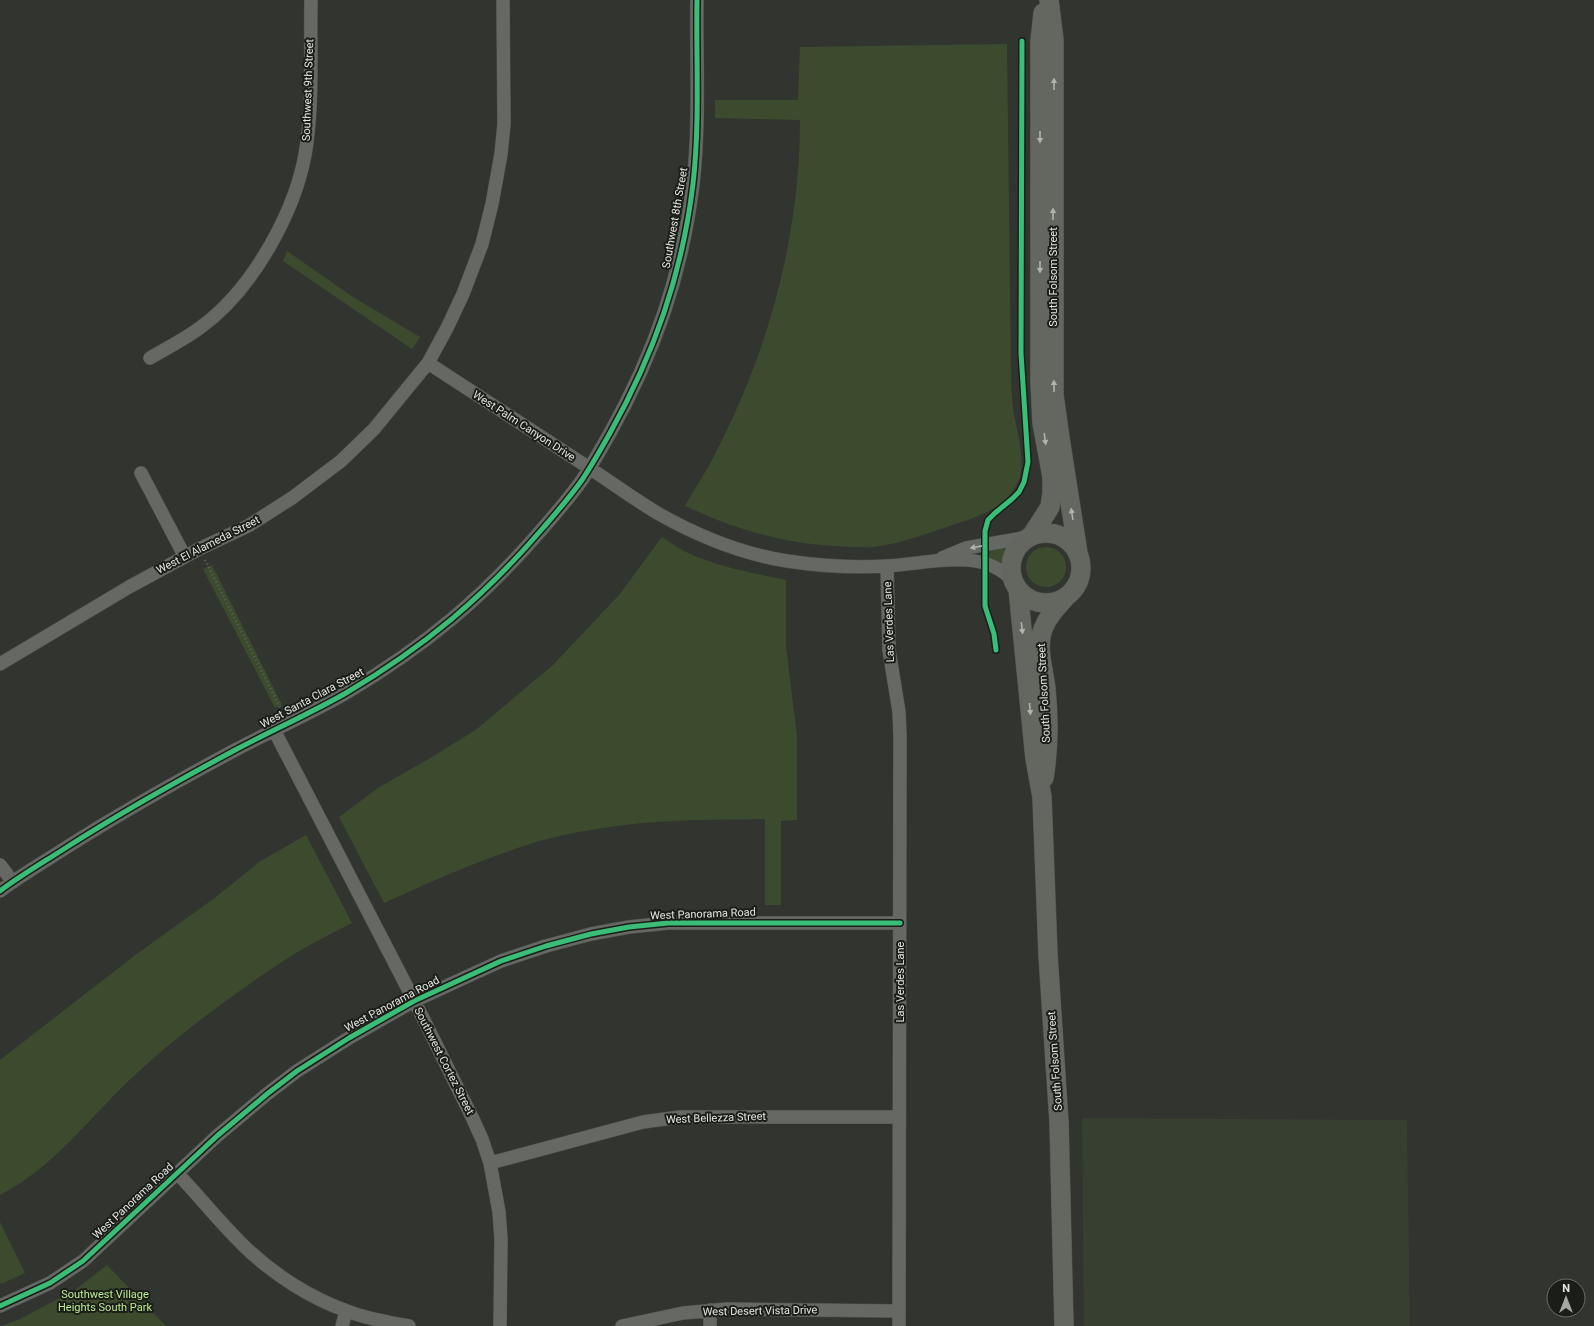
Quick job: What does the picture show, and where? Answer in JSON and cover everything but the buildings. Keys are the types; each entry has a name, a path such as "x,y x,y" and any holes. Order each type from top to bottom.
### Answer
{"street":[{"name":"Southwest 9th Street","path":"150,358 202,326 226,305 260,263 283,222 302,170 307,143 310,115 311,0"},
{"name":"West El Alameda Street","path":"0,664 116,594 199,549 248,526 292,498 341,461 374,429 428,363 463,294 482,244 492,204 501,154 504,124 504,0"},
{"name":"Southwest 8th Street","path":"590,468 630,395 655,340 682,252 693,186 696,148 697,0"},
{"name":"South Folsom Street","path":"1030,536 1050,507 1052,493 1052,477 1042,422 1040,382 1040,41 1044,0"},
{"name":"South Folsom Street","path":"1049,0 1054,40 1054,395 1078,553"},
{"name":"West Palm Canyon Drive","path":"428,363 659,514 703,536 744,550 785,561 836,567 888,566 939,560 986,563 996,567 1006,574 1016,585"},
{"name":"West Santa Clara Street","path":"0,891 104,823 211,763 345,693 430,638 490,586 516,559 581,482 590,468"},
{"path":"141,473 185,557"},
{"path":"1042,532 1054,533 1064,537 1072,544 1078,553 1082,564 1081,577 1075,588 1067,596 1057,601 1046,603 1035,601 1026,596 1016,585 1011,572 1011,562 1014,552 1020,544 1030,536 1042,532"},
{"name":"West Palm Canyon Drive","path":"939,560 966,548 1030,536"},
{"name":"Las Verdes Lane","path":"888,566 889,650 899,712 900,736 899,1326"},
{"name":"South Folsom Street","path":"1016,585 1035,759 1042,797 1048,955 1059,1122 1064,1326"},
{"name":"South Folsom Street","path":"1042,797 1047,758 1048,719 1041,642 1043,629 1047,619 1067,596"},
{"name":"Southwest Cortez Street","path":"274,730 414,1001 472,1117 490,1163 496,1188 501,1239 500,1326"},
{"path":"0,865 13,882"},
{"name":"West Panorama Road","path":"0,1306 50,1283 83,1261 240,1116 297,1072 349,1038 414,1001 493,964 546,946 591,934 630,927 668,923 900,923"},
{"name":"West Bellezza Street","path":"490,1163 643,1122 680,1117 900,1117"},
{"path":"177,1173 244,1247 268,1267 318,1298 346,1311 377,1320 409,1326"},
{"path":"710,1310 710,1326"},
{"name":"West Desert Vista Drive","path":"622,1326 683,1313 710,1310 899,1311"},
{"path":"342,1326 346,1311"}],"path":[{"path":"199,549 288,722"}],"shaded area":[{"path":"1082,1118 1407,1120 1410,1326 1084,1326"}],"green space":[{"path":"1007,44 1011,383 1013,408 1021,456 1020,474 1013,491 1007,498 991,510 973,518 904,541 873,547 821,545 802,543 768,536 719,521 685,506 713,458 739,404 768,326 788,245 795,203 799,162 800,120 715,118 715,100 798,100 800,47"},
{"path":"287,251 353,297 420,337 412,349 283,261"},
{"path":"662,537 686,552 710,562 786,580 786,646 797,736 797,820 781,821 781,905 765,905 765,819 695,820 643,823 589,830 541,840 474,864 384,903 339,817 378,788 477,729 554,664 619,595"},
{"path":"1050,547 1057,550 1063,556 1066,567 1065,575 1057,584 1050,587 1042,587 1035,584 1027,575 1026,563 1029,556 1038,548"},
{"path":"1005,548 1002,563 989,559 990,551"},
{"path":"212,565 282,705 275,708 203,569"},
{"path":"306,835 352,923 291,956 192,1026 120,1089 56,1155 20,1183 0,1195 0,1060 134,956 216,897 259,862"},
{"path":"0,1222 25,1273 1,1284 0,1281"},
{"name":"Southwest Village Heights South Park","path":"107,1265 166,1326 0,1326 18,1320 75,1290"}],"cycle path":[{"path":"0,891 16,879 88,834 172,784 237,749 319,708 374,676 401,658 452,619 498,576 521,553 573,493 607,439 640,374 653,343 674,282 688,218 695,161 697,115 697,0"},
{"path":"996,650 994,634 985,606 985,531 988,520 1019,492 1024,482 1028,462 1021,353 1022,41"},
{"path":"0,1306 50,1283 83,1261 217,1136 297,1071 349,1038 414,1001 501,961 546,946 591,934 629,927 668,923 900,923"}]}
